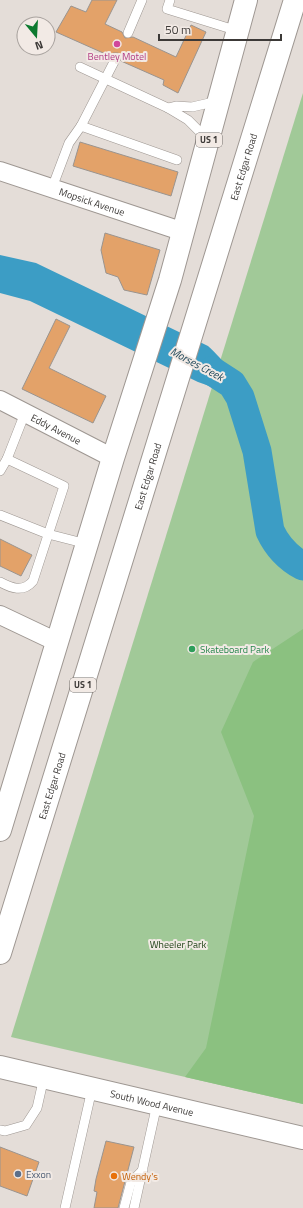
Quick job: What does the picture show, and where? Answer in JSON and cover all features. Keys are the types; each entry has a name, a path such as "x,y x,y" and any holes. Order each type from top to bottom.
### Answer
{"main road":[{"name":"US 1","path":"0,830 113,458 170,280 246,0"},
{"name":"East Edgar Road","path":"0,953 295,0"},
{"name":"South Wood Avenue","path":"0,1067 303,1138"}],"street":[{"name":"Mopsick Avenue","path":"0,171 184,232"},
{"name":"Eddy Avenue","path":"0,400 113,458"},
{"path":"0,615 57,642"}],"lane":[{"path":"128,33 142,0"},
{"path":"170,0 167,9 238,31"},
{"path":"52,188 69,143 81,126 116,58"},
{"path":"80,67 168,108 188,120 208,141"},
{"path":"168,108 176,106 192,107 219,101"},
{"path":"81,126 177,160"},
{"path":"0,471 7,459 25,413"},
{"path":"0,582 12,588 19,589 33,581 64,486 7,459"},
{"path":"0,515 48,534 87,544"},
{"path":"0,1130 5,1131 26,1125 37,1108 44,1077"},
{"path":"65,1208 92,1089"},
{"path":"134,1208 157,1103"},
{"path":"124,1208 131,1182 143,1170"},
{"path":"68,1198 74,1208"}],"green space":[{"name":"Wheeler Park","path":"303,93 303,1104 11,1037"},
{"path":"303,629 303,1104 185,1077 206,1048 254,816 221,732 253,662"}],"water":[{"path":"0,255 36,263 208,346 220,358 232,375 240,397 198,382 30,301 0,293"}],"building":[{"name":"Bentley Motel","path":"92,0 117,0 105,24 122,32 125,38 133,37 176,57 191,25 206,32 178,93 163,85 164,80 121,61 121,55 118,53 113,53 110,56 56,32 71,6 86,12"},
{"path":"80,142 178,172 171,196 73,166"},
{"path":"105,233 160,250 147,295 124,290 118,277 106,273 101,250"},
{"path":"56,319 70,326 49,368 106,396 93,423 22,389"},
{"path":"0,539 32,555 21,576 0,566"},
{"name":"Wendy's","path":"106,1141 134,1147 118,1208 94,1208 97,1192 94,1191 96,1179"},
{"name":"Exxon","path":"0,1147 39,1162 27,1196 0,1186"}],"waterway":[{"name":"Morses Creek","path":"212,371 232,384 240,397 257,451 270,531 276,542 284,551 292,559 303,566"}],"place":[{"name":"Bentley Motel","path":"117,44"},
{"name":"Skateboard Park","path":"192,649"},
{"name":"Exxon","path":"18,1174"},
{"name":"Wendy's","path":"114,1176"}]}
